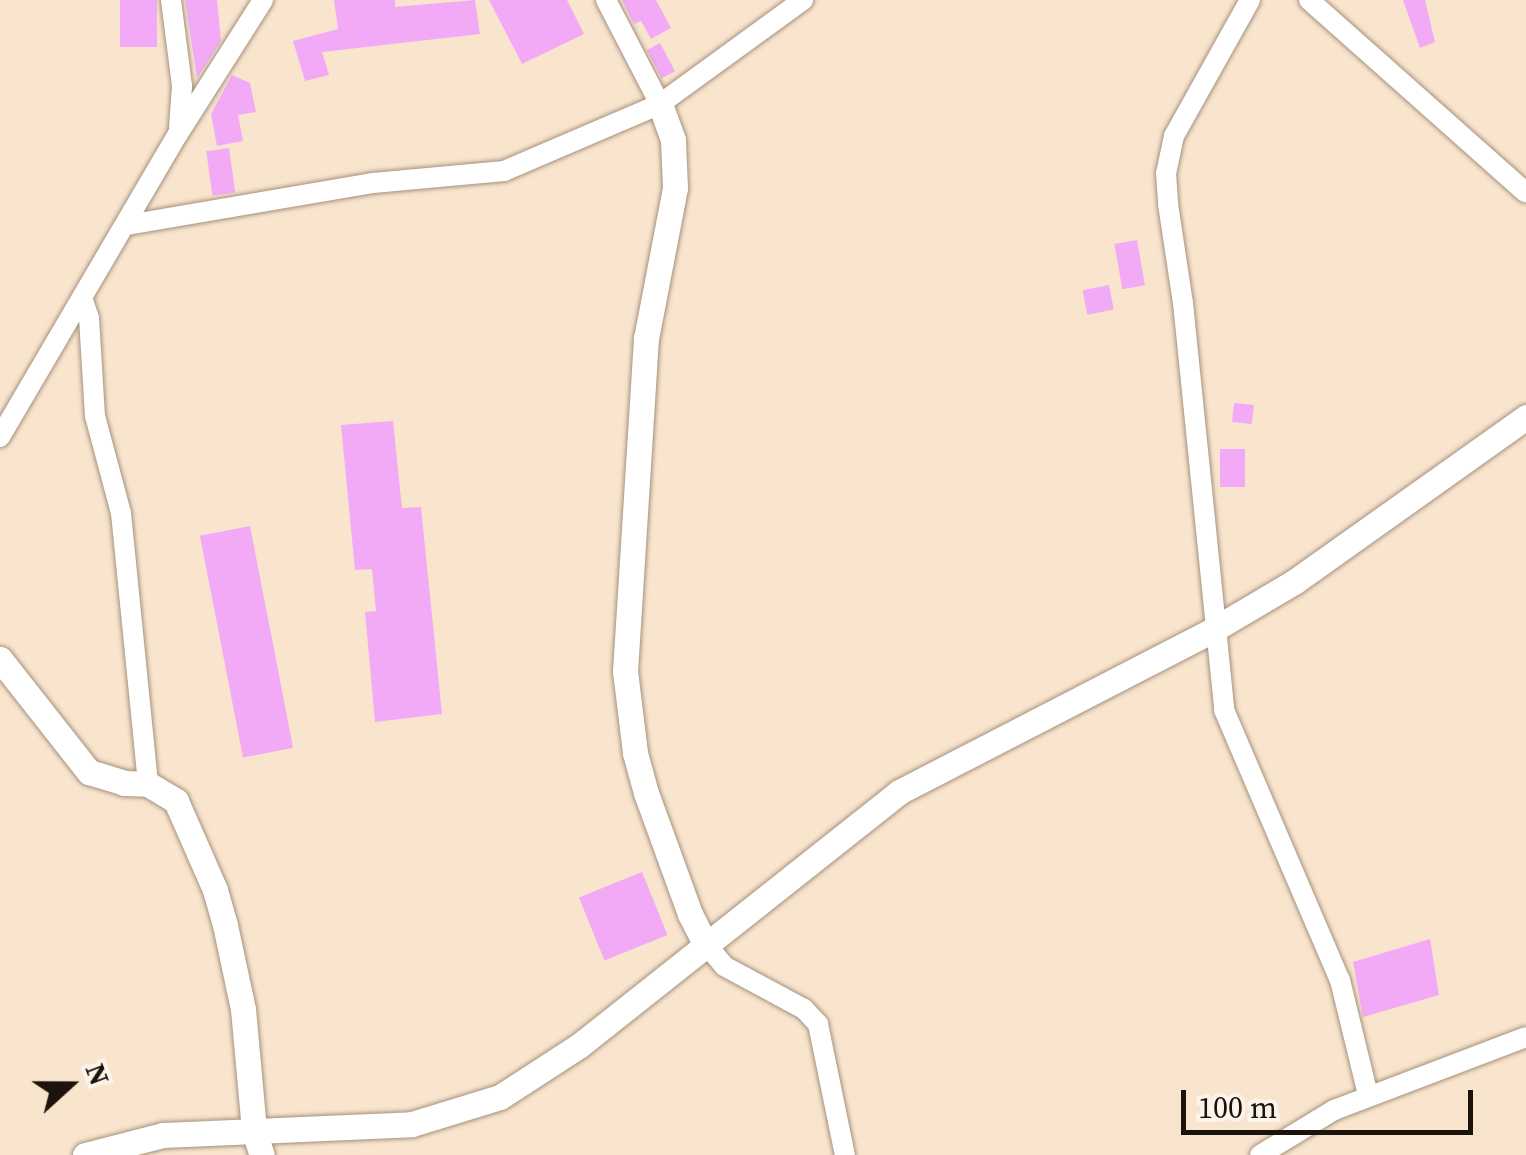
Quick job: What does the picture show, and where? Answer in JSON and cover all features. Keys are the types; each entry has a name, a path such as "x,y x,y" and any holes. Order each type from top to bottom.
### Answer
{"street":[{"path":"171,0 182,86 178,134"},
{"path":"0,437 178,134 263,0"},
{"path":"606,0 660,104 672,140 675,188 648,318 625,671 635,753 690,914 706,943 724,966 804,1009 818,1024 846,1155"},
{"path":"127,226 373,183 504,171 660,104 803,0"},
{"path":"1250,0 1174,136 1166,173 1218,627 1220,689 1228,724 1340,980 1368,1095"},
{"path":"1309,0 1526,193"},
{"path":"82,300 89,318 95,416 121,514 148,784"},
{"path":"84,1155 141,1138 258,1143 388,1128 481,1106 539,1075 899,792 1218,627 1294,582 1526,417"},
{"path":"0,659 89,772 124,783 148,784 176,801 215,890 243,1009 258,1143"},
{"path":"1260,1155 1368,1095 1526,1036"}],"building":[{"path":"120,0 157,0 157,47 120,47"},
{"path":"185,0 217,0 221,41 197,78"},
{"path":"334,0 395,0 395,7 475,0 480,34 322,52 329,75 305,81 293,41 338,29"},
{"path":"489,0 567,0 584,34 522,64"},
{"path":"622,0 656,0 671,28 651,39 641,21 634,24"},
{"path":"1403,0 1425,0 1435,42 1420,48"},
{"path":"660,43 675,71 662,78 647,50"},
{"path":"232,75 250,83 256,112 238,115 243,141 217,146 211,114"},
{"path":"229,148 235,193 212,196 206,151"},
{"path":"1137,240 1145,285 1122,289 1114,244"},
{"path":"1109,285 1114,310 1087,315 1082,290"},
{"path":"1234,403 1254,405 1252,424 1232,422"},
{"path":"393,421 402,508 421,507 442,714 375,722 365,612 376,611 372,569 355,570 341,425"},
{"path":"1220,449 1245,449 1245,487 1220,487"},
{"path":"250,526 293,748 243,758 200,536"},
{"path":"642,872 667,935 604,961 579,897"},
{"path":"1430,939 1439,995 1363,1017 1353,962"}]}
